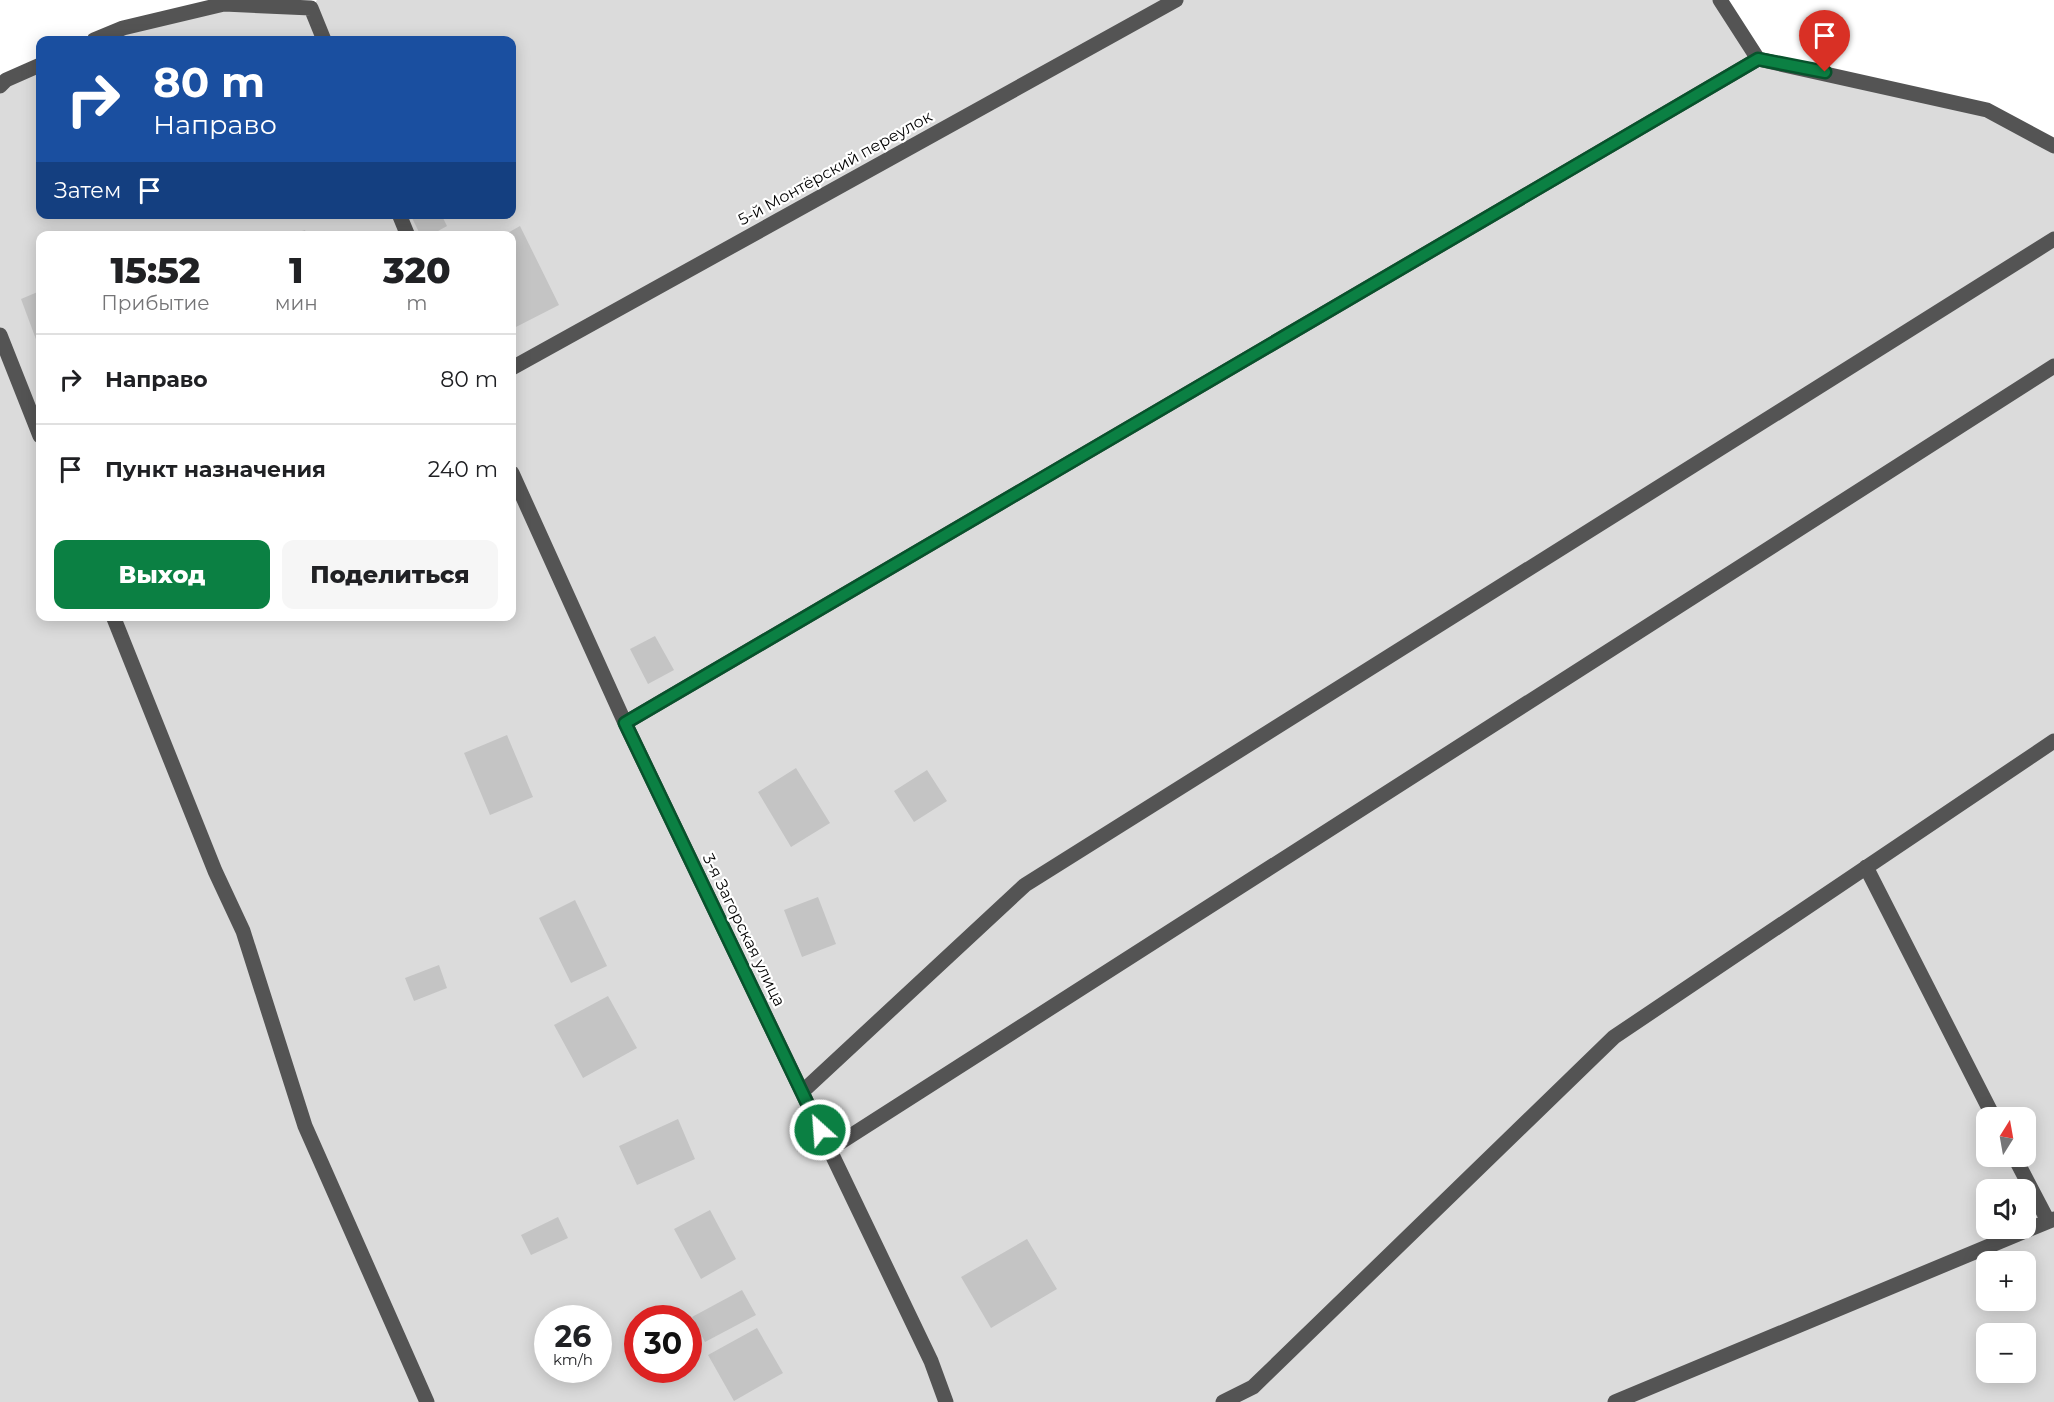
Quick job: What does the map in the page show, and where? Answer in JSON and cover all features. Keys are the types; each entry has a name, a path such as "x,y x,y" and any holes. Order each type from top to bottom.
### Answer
{"street":[{"name":"5-й Монтёрский переулок","path":"516,366 1176,0"},
{"path":"1720,0 1758,59"},
{"path":"104,36 123,28 224,4 314,4 323,36"},
{"path":"625,723 1758,59 1987,110 2054,146"},
{"path":"0,86 6,80 36,67"},
{"path":"802,1092 1025,885 2054,239"},
{"path":"0,335 36,426"},
{"path":"830,1149 2054,366"},
{"name":"3-я Загорская улица","path":"516,482 625,723 931,1361 946,1402"},
{"path":"115,621 215,871 243,931 306,1126 427,1402"},
{"path":"1223,1402 1253,1387 1614,1037 2054,741"},
{"path":"1866,867 1988,1107"},
{"path":"1615,1402 2051,1220 2020,1167"}],"shaded area":[{"path":"317,0 1720,0 1758,59 1987,110 2054,146 2054,1402 0,1402 0,86 36,67 36,219 516,219 516,36 108,36 224,4 311,8"}],"building":[{"path":"412,219 444,219 447,226 438,231 418,231"},
{"path":"520,226 559,305 516,327 516,231 511,231"},
{"path":"36,293 36,339 21,299"},
{"path":"655,636 674,670 648,684 630,649"},
{"path":"507,735 533,797 490,815 464,753"},
{"path":"796,768 830,823 791,847 758,792"},
{"path":"927,770 947,801 914,822 894,791"},
{"path":"818,897 836,944 802,957 784,910"},
{"path":"575,900 607,966 571,983 539,918"},
{"path":"439,965 447,988 414,1001 405,978"},
{"path":"608,996 637,1048 583,1078 554,1025"},
{"path":"678,1119 695,1159 637,1185 619,1146"},
{"path":"710,1210 736,1259 701,1279 674,1229"},
{"path":"558,1217 568,1238 531,1255 521,1235"},
{"path":"1027,1239 1057,1289 991,1328 961,1277"},
{"path":"742,1290 756,1315 705,1342 702,1336 702,1312"},
{"path":"757,1328 783,1373 734,1401 708,1355"}],"route":[{"path":"820,1130 625,723 1758,59 1825,72"}]}
